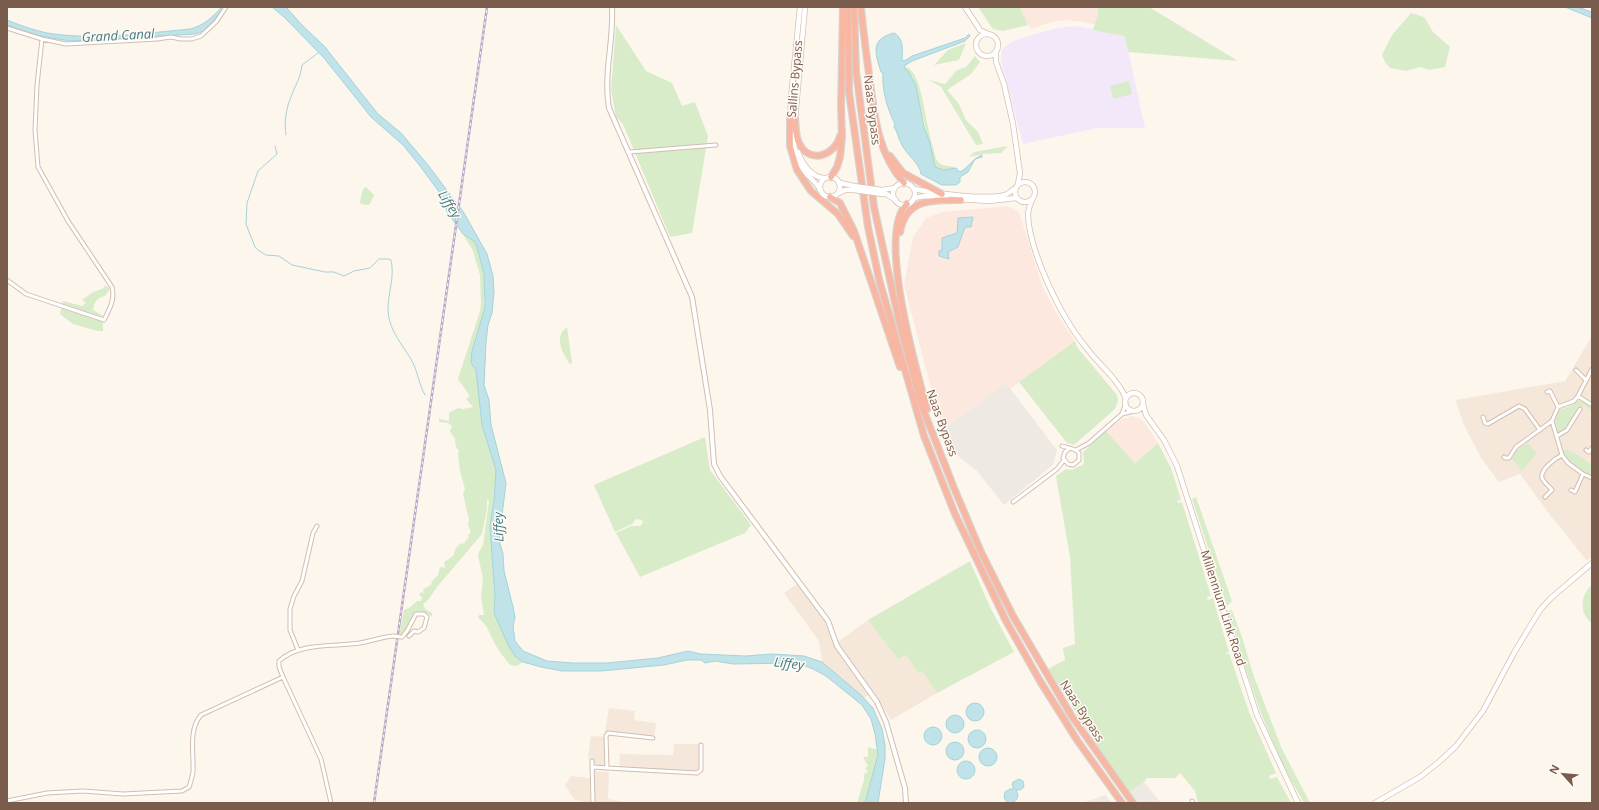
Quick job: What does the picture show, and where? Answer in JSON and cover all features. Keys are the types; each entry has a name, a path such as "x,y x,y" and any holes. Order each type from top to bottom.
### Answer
{"highway":[{"path":"828,177 837,167 840,157 842,122 843,7"},
{"name":"Naas Bypass","path":"848,7 849,92 868,227 881,286 924,436 955,514 1006,621 1040,681 1077,740 1122,803"},
{"name":"Naas Bypass","path":"854,7 856,71 874,207 903,336 922,404 954,488 982,552 1013,616 1071,715 1132,803"},
{"path":"861,7 873,112 880,140 892,168 904,183"},
{"path":"793,119 799,142 805,151 816,156 828,153 834,148 838,142 842,122"},
{"path":"793,119 790,146 797,170 804,183 811,191 838,214 861,250"},
{"path":"880,140 892,160 903,174 942,194"},
{"path":"830,197 840,203 854,231 897,357 913,397"},
{"path":"896,257 903,221 914,206 922,202 961,200"},
{"path":"907,204 904,207 898,221 895,248 896,257 905,322 916,369 939,447"}],"main road":[{"name":"Sallins Bypass","path":"800,7 793,119 793,143 797,156 806,172 818,184 820,190"},
{"name":"Sallins Bypass","path":"805,7 793,119 795,136 799,154 814,175 821,178 828,177"},
{"path":"966,7 980,30 980,37 977,42 978,51 983,55 988,55 996,51"},
{"path":"914,190 942,194 994,196 1007,194 1018,184 1020,173 1012,118 1004,84 996,62 996,51 998,46 997,39 993,35 980,30"},
{"path":"980,37 988,34"},
{"path":"988,55 996,62"},
{"path":"1020,173 1032,184 1035,190 1028,215"},
{"path":"854,188 841,191 830,197 823,194 820,190 821,183 828,177 836,179 840,183 854,188 882,192 899,203 907,204 914,198 925,196 961,200 990,201 1016,198"},
{"path":"1018,184 1027,181"},
{"path":"838,194 840,190 840,183"},
{"path":"882,192 895,188 904,183 910,185 914,190 914,198"},
{"path":"895,188 894,194 896,200"},
{"path":"1014,189 1016,198 1021,202 1028,215 1035,249 1056,301 1084,345 1121,387 1128,408 1136,410 1143,404 1141,396 1121,387"},
{"path":"1021,202 1028,202 1033,198"},
{"path":"1126,401 1129,394 1134,393"},
{"name":"Millennium Link Road","path":"1143,404 1146,415 1164,440 1177,466 1257,715 1298,803"},
{"name":"Millennium Link Road","path":"1136,410 1146,415"},
{"path":"1375,803 1420,777 1456,746 1483,711 1514,653 1540,610 1551,598 1592,563"}],"street":[{"path":"7,28 42,39 75,44 171,37 196,39 211,28 226,7"},
{"path":"612,7 612,36 607,98 612,118 630,152 692,297 710,410 714,464 720,476 828,621 841,652 877,702 890,734 905,788 906,803"},
{"path":"1584,7 1592,10"},
{"path":"7,280 26,294 104,320 113,301 114,294 112,287 68,221 38,167 35,130 36,85 42,39"},
{"path":"630,152 716,145"},
{"path":"1504,457 1509,458 1516,447 1552,421 1558,407 1574,401 1592,369"},
{"path":"1576,370 1586,380"},
{"path":"1546,392 1550,391 1558,407"},
{"path":"1578,396 1592,405"},
{"path":"1122,414 1126,401"},
{"path":"1482,417 1485,423 1488,424 1519,406 1525,409 1540,430"},
{"path":"1557,436 1567,430 1580,409"},
{"path":"1065,452 1062,446 1076,450 1082,448 1122,414 1136,410"},
{"path":"1552,421 1562,455 1568,463 1583,474 1592,478"},
{"path":"1014,502 1057,469 1068,464 1073,465 1078,462 1082,448"},
{"path":"1586,450 1589,452 1592,448"},
{"path":"1057,469 1064,460 1063,456 1065,452 1070,449"},
{"path":"1076,450 1080,455"},
{"path":"1545,497 1552,490 1545,482 1542,474 1548,464 1562,455"},
{"path":"1064,460 1068,464"},
{"path":"1571,490 1575,492 1583,474"},
{"path":"298,650 290,630 290,609 294,596 302,581 317,526"},
{"path":"330,803 321,758 283,677 279,667 279,661 283,657 298,650 311,647 361,643 393,636 402,637 407,632 416,614 424,614 427,616 424,628 418,632 414,631 409,636"},
{"path":"7,801 47,793 83,791 124,794 182,791 189,787 193,774 193,739 196,720 201,715 283,677"},
{"path":"607,768 606,736 608,733 653,738"},
{"path":"592,769 594,767 697,773 701,770 701,745"},
{"path":"592,761 593,803"}],"shaded area":[{"path":"1020,7 1098,7 1098,14 1095,24 1068,20 1051,22 1032,29 1028,25"},
{"path":"1074,26 1125,36 1145,128 1097,128 1023,144 1001,61 1002,49 1013,41 1057,28"},
{"path":"1008,206 1017,211 1020,215 1043,288 1057,314 1075,341 1010,389 1006,383 942,430 904,285 913,237 926,218 943,212"},
{"path":"1592,336 1592,557 1587,561 1550,515 1520,474 1499,482 1481,458 1465,427 1455,400 1565,381"},
{"path":"1006,383 1057,450 1053,465 1004,505 977,471 946,447 942,430"},
{"path":"1130,416 1139,418 1144,422 1158,443 1135,463 1106,431 1122,419 1128,419"},
{"path":"797,584 824,619 834,645 868,620 898,659 906,655 918,673 922,671 937,693 891,720 874,693 864,698 822,662 819,641 784,593"},
{"path":"609,708 635,711 634,720 656,723 654,740 605,732"},
{"path":"591,736 606,737 606,765 604,767 590,766 588,755"},
{"path":"674,744 699,744 699,769 696,772 619,767 620,754 673,755"},
{"path":"593,771 609,772 608,799 625,803 593,803"},
{"path":"571,776 590,778 590,803 584,803 574,799 565,785"},
{"path":"1144,782 1161,803 1137,803 1128,793"},
{"path":"1105,795 1112,803 1081,803 1091,800"}],"green space":[{"path":"978,7 1020,7 1028,25 1003,31 993,29"},
{"path":"1098,7 1149,7 1238,61 1128,52 1125,36 1095,31 1093,29 1098,14"},
{"path":"1411,13 1424,17 1433,32 1450,47 1445,67 1429,70 1420,67 1406,71 1390,68 1385,62 1382,55 1392,35"},
{"path":"616,25 646,71 672,83 682,106 695,102 708,136 692,233 670,237 623,124 616,117 611,90"},
{"path":"966,43 959,60 934,65 948,50"},
{"path":"975,56 980,62 971,74 947,90 959,104 966,120 978,132 983,144 976,145 941,87 929,80 945,84 957,70 966,67"},
{"path":"904,66 914,74 918,82 936,159 942,165 956,168 939,169 934,166 916,86"},
{"path":"1129,81 1132,94 1113,99 1110,86"},
{"path":"1008,146 1001,153 983,154 969,157 974,152"},
{"path":"366,187 374,195 370,204 368,205 361,204 360,202 363,189"},
{"path":"463,234 474,241 484,274 484,312 475,338 471,363 476,370 482,426 496,470 494,501 490,526 495,596 494,613 509,647 516,657 523,662 517,666 510,665 500,652 487,627 478,618 479,615 484,615 481,598 483,578 478,556 483,545 489,501 487,499 487,509 482,534 437,587 428,600 423,604 425,609 432,613 432,617 427,613 415,611 404,634 399,636 404,610 409,608 417,601 421,601 422,597 419,595 421,592 424,593 423,589 431,585 432,581 438,575 440,567 445,568 444,562 453,556 456,548 461,543 464,544 469,538 468,535 471,532 468,525 469,519 463,494 465,489 460,471 459,451 456,447 455,439 450,431 452,426 448,423 439,422 439,419 449,421 449,413 458,408 463,409 473,407 466,399 470,396 458,379 480,311 480,275 473,251"},
{"path":"105,285 110,289 105,296 96,301 93,310 104,316 93,315 91,318 103,321 103,331 97,331 73,324 60,314 63,301 82,306 86,303 82,300 93,292 104,288"},
{"path":"567,327 572,363 570,364 562,351 560,340 563,331"},
{"path":"1075,341 1077,347 1117,395 1118,400 1115,409 1074,445 1067,443 1019,382"},
{"path":"1579,400 1592,407 1592,411 1582,404 1581,406 1579,405 1569,424 1558,432 1556,417 1558,413"},
{"path":"1106,431 1135,463 1158,443 1171,468 1181,500 1177,501 1178,503 1182,502 1211,596 1207,597 1208,600 1213,598 1229,652 1226,653 1226,655 1229,653 1249,712 1276,773 1269,776 1270,779 1277,777 1291,803 1198,803 1195,791 1180,773 1175,778 1147,778 1144,782 1128,793 1048,669 1065,660 1063,648 1075,644 1070,557 1056,476 1066,469 1072,470 1084,464 1083,452"},
{"path":"705,437 710,470 751,525 745,533 640,577 616,533 631,526 640,526 643,523 642,520 636,519 632,524 615,532 594,485"},
{"path":"1527,443 1537,453 1522,471 1512,459 1516,451"},
{"path":"1566,450 1573,452 1592,465 1592,477 1579,470 1571,463 1563,451"},
{"path":"1196,497 1232,601 1227,606 1192,499"},
{"path":"970,561 990,607 1014,652 937,693 922,671 918,673 906,655 898,659 868,620"},
{"path":"1592,585 1592,623 1585,615 1583,610 1583,599 1588,589"},
{"path":"1232,610 1253,674 1282,749 1310,803 1304,803 1284,768 1260,711 1226,611"},
{"path":"868,747 878,750 878,755 865,803 857,803 864,780 864,774 868,772 865,768 868,766 863,757 868,757"}],"water":[{"path":"222,7 225,7 204,31 195,34 70,41 40,36 7,25 7,20 42,32 70,36 139,34 190,29 208,21"},
{"name":"Liffey","path":"272,7 286,7 325,47 378,114 401,133 428,165 464,213 487,254 493,276 494,293 492,313 488,325 486,342 484,385 489,400 491,425 506,483 499,540 503,554 504,571 515,617 513,627 515,641 523,651 547,661 572,663 607,663 658,658 688,651 701,654 745,656 772,654 804,656 822,662 861,695 873,708 882,729 885,745 885,759 878,803 865,803 878,755 871,719 862,705 826,676 813,669 803,665 790,663 733,664 715,661 705,663 701,660 687,660 664,665 601,671 562,671 523,662 516,657 509,647 494,613 495,596 490,526 494,501 496,470 482,425 476,370 471,363 472,351 485,304 484,274 477,247 474,241 463,234 447,212 442,196 403,145 371,117 324,58 285,18"},
{"path":"1565,7 1577,7 1592,12 1592,18"},
{"path":"894,33 898,36 901,42 902,61 912,56 965,38 969,34 970,36 965,41 912,61 904,66 916,86 924,127 930,143 935,167 943,170 956,168 960,172 975,159 968,172 960,177 960,182 956,185 942,185 921,174 918,167 904,149 894,127 895,124 887,106 884,93 883,73 881,72 877,59 876,48 881,39"},
{"path":"973,217 971,227 965,227 958,247 948,252 949,259 939,256 939,251 942,250 942,238 957,233 958,218"},
{"path":"971,703 979,703 984,708 982,719 979,721 971,721 966,716 966,708"},
{"path":"955,715 961,718 964,724 961,730 955,733 949,730 946,724 949,718"},
{"path":"933,727 939,730 942,736 939,742 933,745 927,742 924,736 927,730"},
{"path":"973,730 981,730 986,735 984,746 981,748 973,748 968,743 968,735"},
{"path":"951,742 959,742 964,747 962,758 959,760 951,760 946,755 946,747"},
{"path":"984,748 992,748 997,753 995,764 992,766 984,766 979,761 979,753"},
{"path":"962,761 970,761 975,766 973,777 970,779 962,779 957,774 957,766"},
{"path":"1019,779 1023,781 1024,787 1020,790 1016,790 1018,795 1016,800 1011,803 1007,802 1004,798 1005,792 1010,789 1014,789 1012,785 1013,782"}],"waterway":[{"path":"286,135 285,121 289,101 299,78 302,65 318,53"},
{"path":"275,146 277,154 258,171 247,203 246,224 255,247 266,255 279,256 292,265 325,272 334,272 344,276 354,271 370,268 379,259 391,260 392,278 388,303 389,317 397,338 413,363 425,395"}],"railway":[{"path":"374,803 487,7"}],"water label":[{"name":"Grand Canal","path":"118,35"}]}
